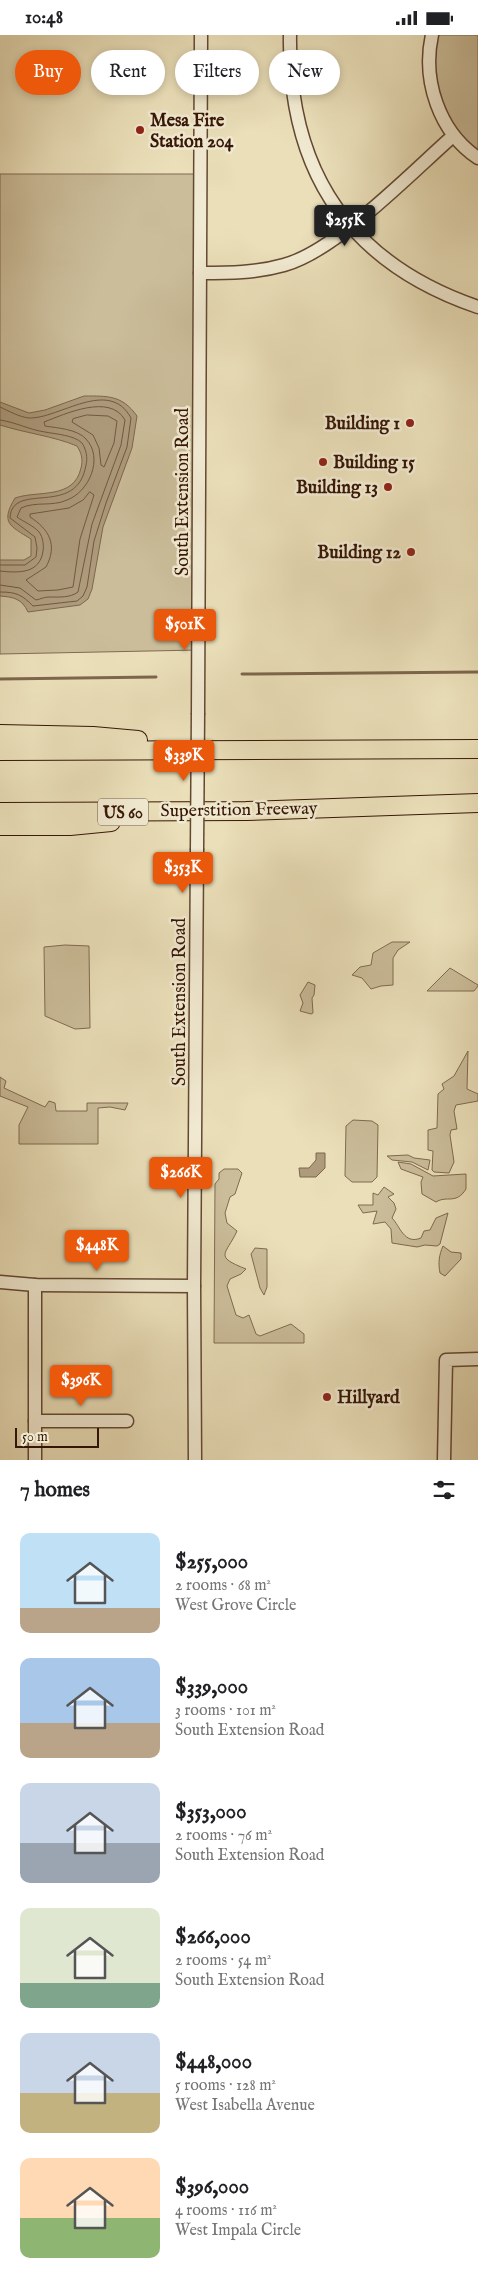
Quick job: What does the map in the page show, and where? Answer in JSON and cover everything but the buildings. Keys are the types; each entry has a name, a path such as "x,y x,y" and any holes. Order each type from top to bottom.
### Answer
{"highway":[{"path":"0,735 93,736 246,749"},
{"path":"369,750 478,742"},
{"path":"0,751 478,749"},
{"name":"Superstition Freeway","path":"0,812 246,811 478,803"},
{"path":"0,827 70,825 246,811"}],"street":[{"name":"South Extension Road","path":"195,1460 194,1286 201,35"},
{"path":"290,35 294,99 300,133 328,198 350,227 393,266 418,282 448,297 478,307"},
{"path":"432,35 429,63 432,88 440,113 453,136 466,150 478,158"},
{"path":"200,273 245,272 286,265 309,254 350,227 453,136"},
{"path":"0,1282 35,1285 194,1286"},
{"path":"35,1285 35,1460"},
{"path":"444,1460 446,1360 478,1359"},
{"path":"35,1421 127,1421"}],"shaded area":[{"path":"438,35 478,35 478,151 458,133 451,123 440,99 435,73"},
{"path":"0,174 201,174 199,650 0,654"},
{"path":"392,942 410,942 398,950 393,958 393,985 371,989 362,978 352,975 360,967 371,965 373,953"},
{"path":"65,945 89,946 90,1028 75,1029 45,1016 44,947"},
{"path":"450,968 478,986 474,991 427,991"},
{"path":"308,982 315,985 312,998 313,1013 311,1014 300,1011 303,1003 300,995"},
{"path":"468,1051 467,1089 478,1094 478,1101 456,1105 454,1111 457,1129 451,1130 450,1135 454,1162 449,1173 434,1172 432,1170 433,1151 428,1150 428,1130 437,1128 438,1094 444,1089 442,1084 454,1076"},
{"path":"0,1077 6,1081 4,1088 45,1107 49,1101 55,1103 56,1111 87,1111 87,1103 128,1103 125,1110 110,1107 98,1108 98,1144 19,1144 19,1125 28,1107 0,1096"},
{"path":"353,1120 372,1121 378,1125 377,1177 372,1182 352,1182 345,1176 346,1126"},
{"path":"408,1155 414,1158 430,1160 428,1170 412,1162 392,1160 387,1156"},
{"path":"398,1162 411,1164 433,1176 466,1174 466,1189 459,1197 436,1202 422,1194 421,1182 423,1177 401,1169"},
{"path":"224,1169 238,1169 242,1173 235,1194 230,1197 225,1213 227,1223 237,1231 226,1250 226,1258 246,1269 241,1274 230,1279 227,1286 236,1315 243,1318 249,1315 256,1334 260,1336 291,1324 304,1334 304,1343 214,1343 215,1184 219,1179 219,1173"},
{"path":"384,1187 394,1194 388,1197 394,1203 396,1209 392,1218 403,1234 410,1239 421,1238 424,1231 430,1230 436,1218 448,1213 440,1244 437,1246 425,1245 417,1247 392,1243 391,1229 385,1222 373,1224 377,1211 363,1213 358,1205 373,1205 373,1193 378,1195"},
{"path":"443,1246 451,1252 461,1253 461,1259 445,1276 440,1273 439,1266"},
{"path":"255,1248 267,1249 267,1287 264,1295 260,1288 251,1254"}],"water":[{"path":"84,396 114,398 120,400 131,409 137,416 132,448 103,527 92,589 88,599 80,605 28,612 17,599 0,596 0,560 24,560 31,556 31,539 13,527 8,519 8,513 15,498 54,492 71,485 77,478 81,468 82,457 77,446 0,425 0,402 29,413 45,410"},
{"path":"316,1153 325,1153 325,1168 316,1177 300,1177 299,1168 309,1168 316,1160"}],"waterway":[{"path":"242,674 478,672"},
{"path":"0,679 156,677"}],"place":[{"name":"Mesa Fire Station 204","path":"140,130"},
{"name":"Building 1","path":"410,423"},
{"name":"Building 15","path":"323,462"},
{"name":"Building 13","path":"388,487"},
{"name":"Building 12","path":"411,552"},
{"name":"Hillyard","path":"327,1397"}]}
